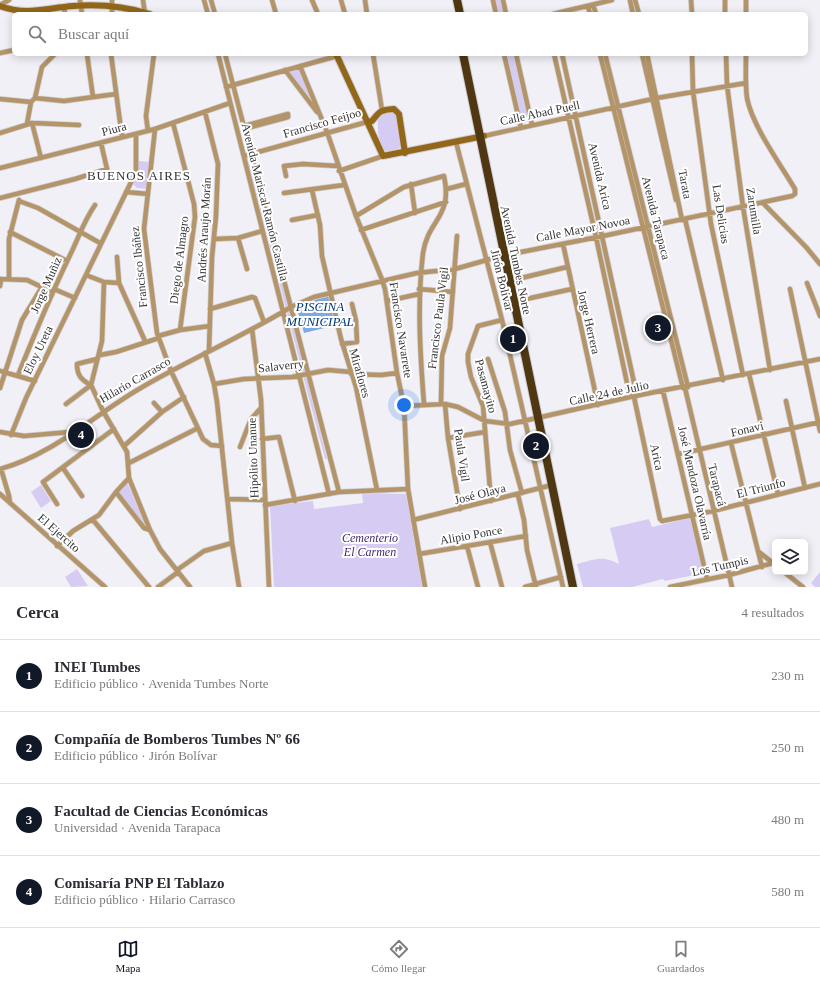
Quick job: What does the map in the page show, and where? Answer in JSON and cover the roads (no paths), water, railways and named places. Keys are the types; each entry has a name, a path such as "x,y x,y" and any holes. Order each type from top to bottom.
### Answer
{"highway":[{"path":"452,0 455,12"},
{"path":"457,0 460,12"},
{"name":"Avenida Tumbes Norte","path":"463,56 482,136 540,417 578,587"},
{"name":"Avenida Tumbes Norte","path":"468,56 482,136"},
{"name":"Avenida Tumbes Norte","path":"506,255 518,301 552,485 573,587"}],"main road":[{"path":"0,6 23,12 64,7 81,3 112,3 144,12"},
{"path":"339,56 383,156"},
{"path":"382,110 394,109 399,114 405,153"},
{"name":"Francisco Feijoo","path":"367,122 372,121 376,113 382,110"},
{"name":"Calle Abad Puell","path":"383,156 405,153 482,136"}],"street":[{"path":"0,6 9,0"},
{"path":"143,0 147,12"},
{"path":"204,0 207,12"},
{"path":"211,0 214,12"},
{"path":"272,0 275,12"},
{"path":"312,0 317,12"},
{"path":"342,0 345,12"},
{"path":"365,0 366,12"},
{"path":"493,0 496,12"},
{"path":"503,0 506,12"},
{"path":"561,12 612,0"},
{"path":"630,0 633,12"},
{"path":"635,0 638,12"},
{"path":"691,0 692,12"},
{"path":"725,0 725,12"},
{"path":"746,0 746,12"},
{"path":"590,12 591,5"},
{"path":"591,5 595,12"},
{"path":"64,7 65,12"},
{"path":"0,53 12,50"},
{"path":"41,158 30,123 33,100 42,67 53,56"},
{"path":"87,56 93,97"},
{"path":"112,56 122,137"},
{"path":"148,131 146,116 154,56"},
{"name":"Avenida Mariscal Ramón Castilla","path":"218,56 329,494"},
{"name":"Avenida Mariscal Ramón Castilla","path":"226,56 250,155 309,373 339,492"},
{"path":"226,87 335,56"},
{"path":"373,56 382,110"},
{"path":"504,56 521,128"},
{"path":"516,56 532,125"},
{"path":"554,56 634,397"},
{"name":"Avenida Arica","path":"562,56 603,236 634,397"},
{"path":"601,56 616,107"},
{"name":"Avenida Tarapaca","path":"605,56 616,107 685,388"},
{"name":"Tarata","path":"643,56 679,209 683,219"},
{"name":"Tarata","path":"647,56 654,99"},
{"name":"Las Delicias","path":"692,56 693,91 710,214 743,375"},
{"name":"Zarumilla","path":"726,56 727,85 743,207 770,370"},
{"path":"746,56 746,83"},
{"name":"Francisco Navarrete","path":"300,66 327,132 338,168 361,230 383,281 388,301 397,373 404,406 408,488 424,587"},
{"path":"285,70 319,115"},
{"name":"Calle Abad Puell","path":"482,136 693,91 746,83"},
{"name":"Calle Mayor Novoa","path":"283,312 314,297 383,281 421,273 455,269 487,259 763,203 786,198 795,194 795,189 752,114 747,98 746,83"},
{"path":"0,99 64,101 116,94"},
{"name":"Piura","path":"0,168 148,131 230,103"},
{"name":"Andrés Araujo Morán","path":"205,112 218,164 210,326 207,351 214,384 229,499 232,543 239,587"},
{"path":"288,114 288,117 244,128 288,114"},
{"name":"Francisco Feijoo","path":"244,156 367,122"},
{"path":"0,133 30,123 79,125"},
{"name":"Diego de Almagro","path":"173,123 192,197 195,217 180,330"},
{"name":"Francisco Ibáñez","path":"154,129 148,194 144,218 144,236 158,337 171,371 203,439 208,443 222,446"},
{"name":"Eloy Ureta","path":"11,435 18,415 137,167 136,134"},
{"name":"Jirón Bolívar","path":"456,142 502,320 563,587"},
{"path":"0,198 75,180 107,169 101,143"},
{"name":"Calle Abad Puell","path":"338,168 383,156"},
{"path":"286,176 284,166 303,164 338,168"},
{"path":"356,216 411,184 444,176 446,202 425,244 419,292 419,333 424,404"},
{"path":"411,184 415,213"},
{"path":"446,189 466,184"},
{"path":"284,193 344,185"},
{"name":"Miraflores","path":"312,190 318,215 321,233 322,256 330,294 342,344 356,386 377,490"},
{"path":"126,192 148,194"},
{"path":"9,279 10,232 19,201 19,193"},
{"path":"19,201 38,208 100,243"},
{"path":"361,230 446,202"},
{"path":"763,203 806,247 820,264"},
{"name":"Jorge Muñiz","path":"18,375 80,231 95,205"},
{"path":"292,220 318,215"},
{"path":"683,219 723,380"},
{"path":"214,239 238,238 262,231"},
{"path":"10,232 67,261"},
{"name":"Francisco Paula Vigil","path":"443,403 442,356 450,328 457,236"},
{"path":"238,238 247,269"},
{"name":"Jorge Herrera","path":"563,244 598,405"},
{"path":"117,258 118,283 145,341"},
{"path":"513,280 567,267"},
{"path":"86,275 104,282 118,283"},
{"path":"0,286 1,279 27,280 42,287 75,298"},
{"path":"66,404 91,385 103,328 104,282"},
{"path":"807,283 820,316"},
{"name":"Jorge Muñiz","path":"0,388 22,320 42,287"},
{"path":"518,301 572,289"},
{"path":"790,289 820,431"},
{"path":"388,301 419,292 453,292"},
{"path":"210,309 252,297 255,298 264,322"},
{"path":"342,344 357,342 356,321 352,304"},
{"name":"Hilario Carrasco","path":"1,469 34,457 103,410 207,351 283,312"},
{"name":"Pasamayito","path":"492,501 482,402 471,377 468,358 478,326 502,320"},
{"path":"190,587 156,541 150,530 129,478 128,456 124,446 103,410 91,385 78,375 77,364 180,330 210,326"},
{"name":"Hipólito Unanue","path":"252,329 259,378 261,408 269,587"},
{"path":"488,359 505,412 510,450 520,494 535,586"},
{"name":"Calle 24 de Julio","path":"404,406 443,403 458,407 485,421 506,424 820,359"},
{"name":"Salaverry","path":"214,384 334,370 381,375 397,373"},
{"path":"0,371 35,381"},
{"path":"749,374 778,494"},
{"name":"Tarapacá","path":"685,388 698,450 732,587"},
{"name":"José Mendoza Olavarría","path":"663,391 679,454 707,579"},
{"path":"124,446 162,412 184,397"},
{"name":"Arica","path":"634,397 660,520"},
{"path":"786,401 805,488"},
{"path":"154,403 162,412"},
{"name":"Paula Vigil","path":"443,403 460,509"},
{"path":"240,447 251,419 261,408"},
{"name":"Fonavi","path":"679,454 764,436 819,422"},
{"path":"129,463 198,428"},
{"path":"57,504 43,482 114,429"},
{"path":"0,432 24,436 72,432"},
{"path":"448,438 485,432"},
{"path":"262,439 279,437 295,501"},
{"path":"731,443 745,502"},
{"path":"63,468 82,496"},
{"path":"1,469 10,503"},
{"path":"57,546 73,531 93,520 103,511 116,492 129,478"},
{"name":"El Triunfo","path":"660,520 692,516 820,484"},
{"name":"José Olaya","path":"413,520 552,485"},
{"path":"229,499 265,503 295,501 339,492 408,488"},
{"path":"116,492 144,528 150,530"},
{"name":"El Ejercito","path":"0,494 105,587"},
{"name":"Tarapacá","path":"745,502 762,567"},
{"path":"93,520 149,587"},
{"name":"Alipio Ponce","path":"419,554 526,536"},
{"path":"490,542 502,587"},
{"path":"158,587 204,551 232,543"},
{"path":"467,546 478,587"},
{"path":"759,552 772,562"},
{"name":"Los Tumpis","path":"670,587 772,564"},
{"path":"788,575 802,587"},
{"path":"524,587 535,586 561,578"}],"water":[{"name":"PISCINA MUNICIPAL","path":"331,296 337,325 304,333 297,309 317,299"}],"place":[{"name":"Facultad de Ciencias Económicas","path":"658,328"},
{"name":"INEI Tumbes","path":"513,339"},
{"name":"Comisaría PNP El Tablazo","path":"81,435"},
{"name":"Compañía de Bomberos Tumbes Nº 66","path":"536,446"}],"district":[{"name":"BUENOS AIRES","path":"139,175"}],"park label":[{"name":"Cementerio El Carmen","path":"370,545"}]}
